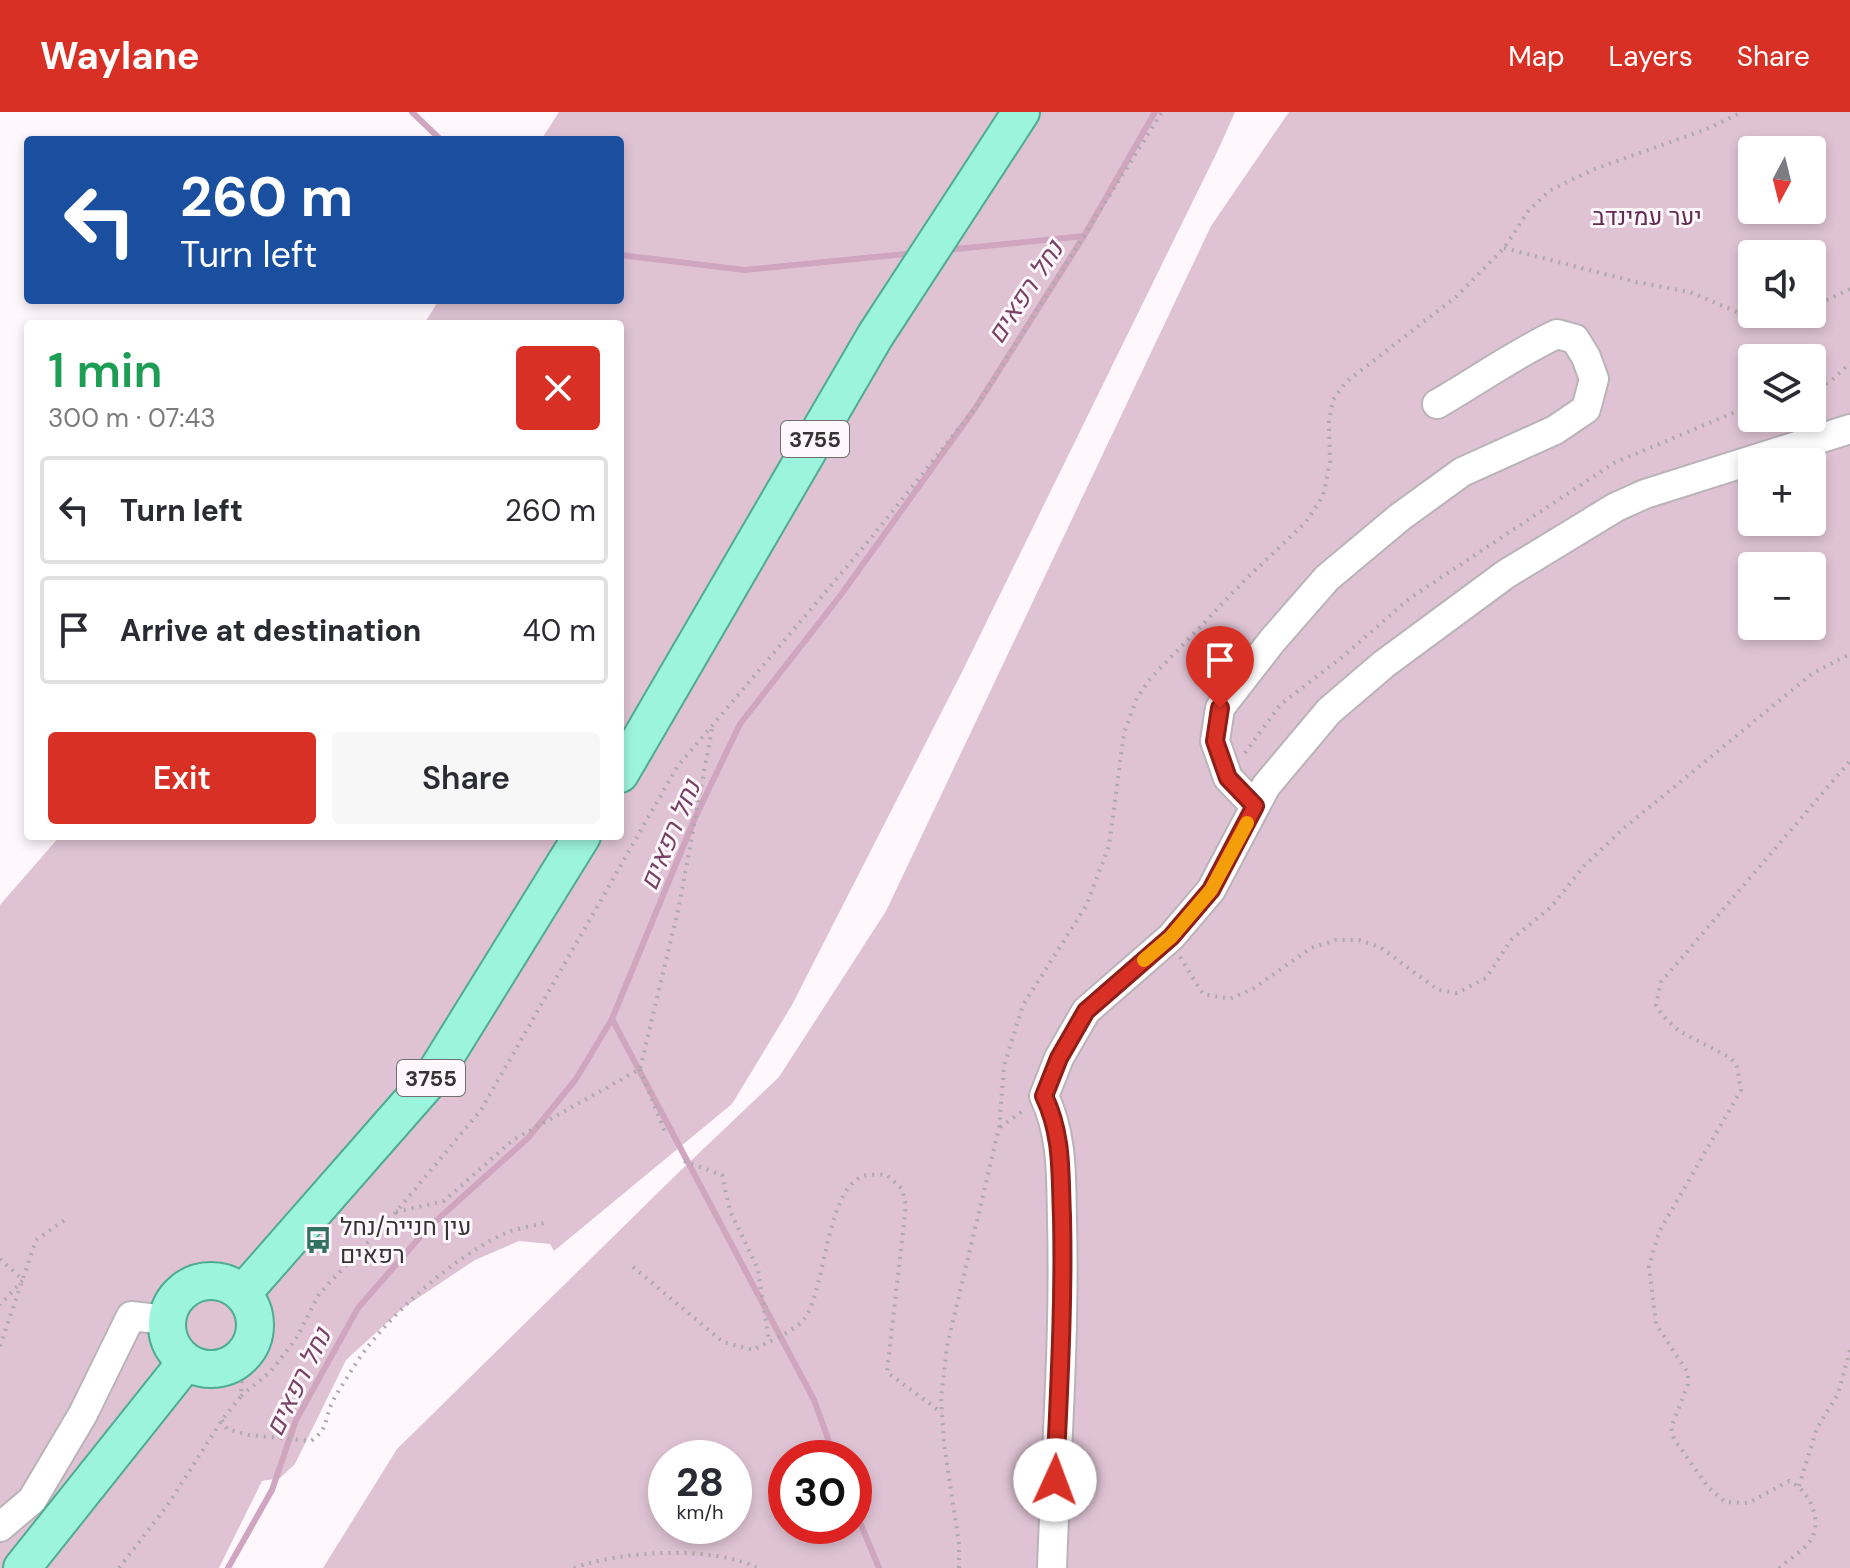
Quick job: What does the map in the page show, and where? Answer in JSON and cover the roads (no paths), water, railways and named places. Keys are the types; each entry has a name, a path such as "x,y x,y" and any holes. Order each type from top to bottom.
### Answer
{"main road":[{"name":"3755","path":"624,767 875,336 1021,112"},
{"name":"3755","path":"242,1294 434,1075 580,840"},
{"path":"206,1281 219,1282 242,1294 255,1318 251,1345 243,1356 222,1369 209,1370 186,1362 175,1353 169,1340 167,1320 173,1301 182,1291 206,1281"},
{"path":"22,1568 186,1362"}],"street":[{"path":"1255,806 1228,778 1215,741 1220,708 1272,641 1327,578 1400,517 1462,472 1555,430 1586,409 1594,379 1575,339 1557,334 1529,347 1495,371 1437,404"},
{"path":"1052,1568 1063,1275 1058,1141 1055,1119 1044,1096 1059,1058 1086,1011 1171,937 1211,890 1266,786 1329,711 1384,664 1506,574 1616,507 1645,494 1850,429"},
{"path":"0,1527 32,1500 83,1414 131,1316 167,1320"}],"waterway":[{"path":"412,112 437,136"},
{"name":"נחל רפאים","path":"228,1568 272,1490 296,1420 358,1308 427,1229 528,1138 576,1079 612,1019 695,818 740,724 840,596 976,407 1084,236 1155,112"},
{"path":"946,250 1084,236"},
{"path":"624,255 745,270 915,253"},
{"path":"612,1019 814,1400 828,1440"},
{"path":"869,1544 879,1568"}],"place":[{"name":"עין חנייה/נחל רפאים","path":"318,1240"}],"park label":[{"name":"יער עמינדב","path":"1647,216"}]}
